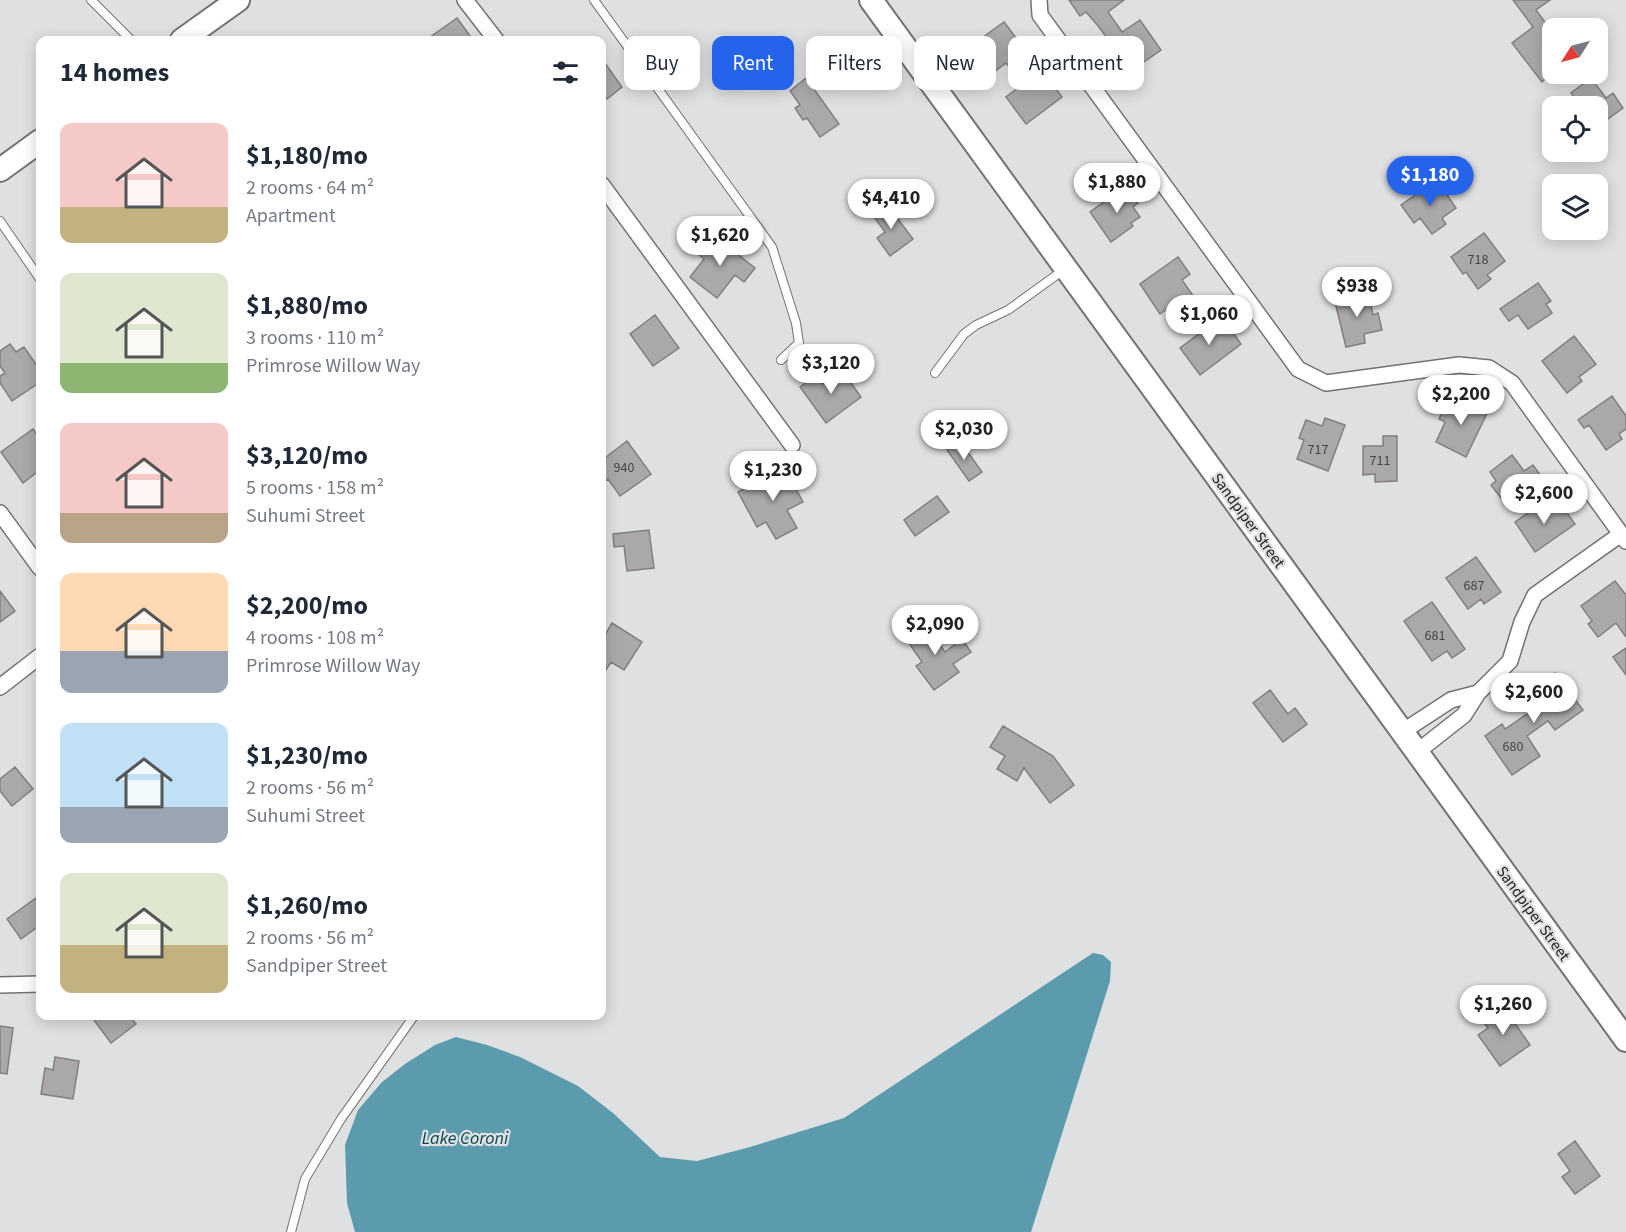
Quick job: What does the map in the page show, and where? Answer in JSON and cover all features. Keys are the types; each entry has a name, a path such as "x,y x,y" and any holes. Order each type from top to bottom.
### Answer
{"street":[{"path":"195,36 238,0"},
{"path":"465,0 493,36"},
{"name":"Sandpiper Street","path":"871,0 1626,1040"},
{"path":"1039,0 1040,15 1298,369 1326,383 1459,365 1489,368 1512,383 1624,538 1535,596 1522,622 1510,661 1478,693 1464,715 1417,752"},
{"path":"0,170 36,144"},
{"path":"606,190 792,445"},
{"path":"0,513 36,562"},
{"path":"0,687 36,659"},
{"path":"1402,732 1451,700 1478,693"},
{"path":"0,985 36,984"}],"lane":[{"path":"91,0 127,36"},
{"path":"594,0 772,247 796,323 799,343 781,360"},
{"path":"0,221 36,273"},
{"path":"935,373 964,334 976,325 1008,310 1066,268"},
{"path":"291,1232 305,1179 341,1119 411,1020"}],"water":[{"name":"Lake Coroni","path":"1093,953 1103,955 1111,962 1110,981 1031,1232 355,1232 347,1203 345,1145 358,1110 382,1082 405,1064 435,1045 456,1037 520,1057 578,1086 613,1113 660,1157 697,1161 844,1118"}],"building":[{"path":"1069,0 1124,0 1108,12 1122,32 1140,20 1161,50 1144,62 1144,36 1105,36 1086,12 1080,16"},
{"path":"1513,0 1550,0 1536,10 1542,18 1542,82 1512,43 1533,27"},
{"path":"457,18 470,36 432,36"},
{"path":"1004,22 1014,36 1008,36 1008,65 1006,63 996,71 996,36 985,36"},
{"path":"606,65 622,87 606,98"},
{"path":"806,78 806,90 815,90 839,124 820,137 807,118 803,120 795,108 800,105 790,91"},
{"path":"1583,84 1596,84 1604,96 1573,96 1571,93"},
{"path":"1015,90 1057,90 1062,97 1026,124 1006,97"},
{"path":"1613,93 1623,108 1608,119 1608,97"},
{"path":"1437,180 1456,208 1442,218 1446,224 1432,234 1420,218 1414,223 1401,205"},
{"path":"1126,186 1138,203 1133,207 1140,217 1131,223 1133,226 1111,242 1090,212"},
{"path":"886,203 913,239 890,256 877,238 885,232 872,214"},
{"path":"1484,233 1505,261 1487,275 1491,279 1478,289 1451,257"},
{"path":"712,234 755,268 744,282 735,275 717,298 690,277 704,259 697,253"},
{"path":"1178,257 1190,274 1182,280 1194,297 1180,307 1177,302 1160,314 1140,284"},
{"path":"1538,283 1551,301 1546,304 1552,313 1528,329 1518,315 1509,321 1500,309"},
{"path":"1368,291 1373,315 1378,313 1382,330 1364,334 1365,343 1346,347 1334,298"},
{"path":"655,315 679,348 653,366 630,334"},
{"path":"1210,318 1221,333 1229,327 1241,344 1200,375 1180,348 1200,333 1196,328"},
{"path":"1574,336 1596,364 1579,377 1582,381 1567,393 1542,361"},
{"path":"10,344 16,352 24,347 36,364 36,385 12,401 0,383 0,376 5,373 0,366 0,351"},
{"path":"842,370 861,397 826,423 800,387 816,376 823,384"},
{"path":"1612,396 1626,416 1626,429 1619,434 1622,439 1606,450 1589,425 1584,428 1578,420"},
{"path":"1468,399 1489,409 1466,457 1436,442 1445,422 1439,419 1447,403 1463,410"},
{"path":"1325,418 1345,425 1328,471 1297,459 1304,440 1299,438 1306,420 1322,426"},
{"path":"33,429 36,433 36,473 23,483 1,452"},
{"path":"1383,436 1397,436 1397,481 1375,482 1375,474 1363,475 1363,446 1383,446"},
{"path":"627,441 651,474 620,496 608,479 606,481 606,457"},
{"path":"960,441 982,472 969,481 947,450"},
{"path":"1512,455 1524,471 1533,465 1541,476 1505,503 1491,485 1496,481 1490,472"},
{"path":"784,467 803,502 787,510 797,528 776,539 766,522 757,527 738,492"},
{"path":"937,496 949,512 915,536 904,520"},
{"path":"1548,499 1557,511 1563,507 1575,524 1535,552 1515,522"},
{"path":"649,530 654,568 627,571 624,546 614,547 613,534"},
{"path":"1476,557 1501,592 1484,604 1481,599 1468,609 1446,578"},
{"path":"1615,581 1626,595 1626,637 1616,623 1598,637 1588,624 1592,621 1581,606"},
{"path":"0,591 15,611 0,622"},
{"path":"1432,602 1465,649 1452,658 1447,651 1432,661 1404,621"},
{"path":"923,622 945,652 962,639 971,652 953,664 959,672 934,690 916,666 922,662 904,636"},
{"path":"612,623 642,642 624,670 611,662 606,670 606,633"},
{"path":"1626,648 1626,675 1613,657"},
{"path":"1555,673 1583,710 1555,730 1548,721 1527,736 1540,756 1512,775 1485,736 1502,724 1505,729 1533,710 1528,703 1543,691 1539,685"},
{"path":"1270,690 1288,714 1295,708 1307,724 1283,742 1253,703"},
{"path":"1003,726 1053,756 1074,785 1050,803 1024,768 1017,781 997,769 1005,756 990,747"},
{"path":"15,767 33,789 12,806 0,791 0,779"},
{"path":"36,898 36,928 21,939 7,919"},
{"path":"1502,1005 1530,1045 1500,1066 1478,1035 1488,1028 1482,1020"},
{"path":"94,1020 132,1020 136,1024 111,1043"},
{"path":"0,1026 13,1028 7,1074 0,1073"},
{"path":"55,1057 79,1061 73,1099 41,1094 45,1068 53,1070"},
{"path":"1575,1141 1600,1176 1575,1194 1562,1177 1570,1171 1558,1154"}]}
